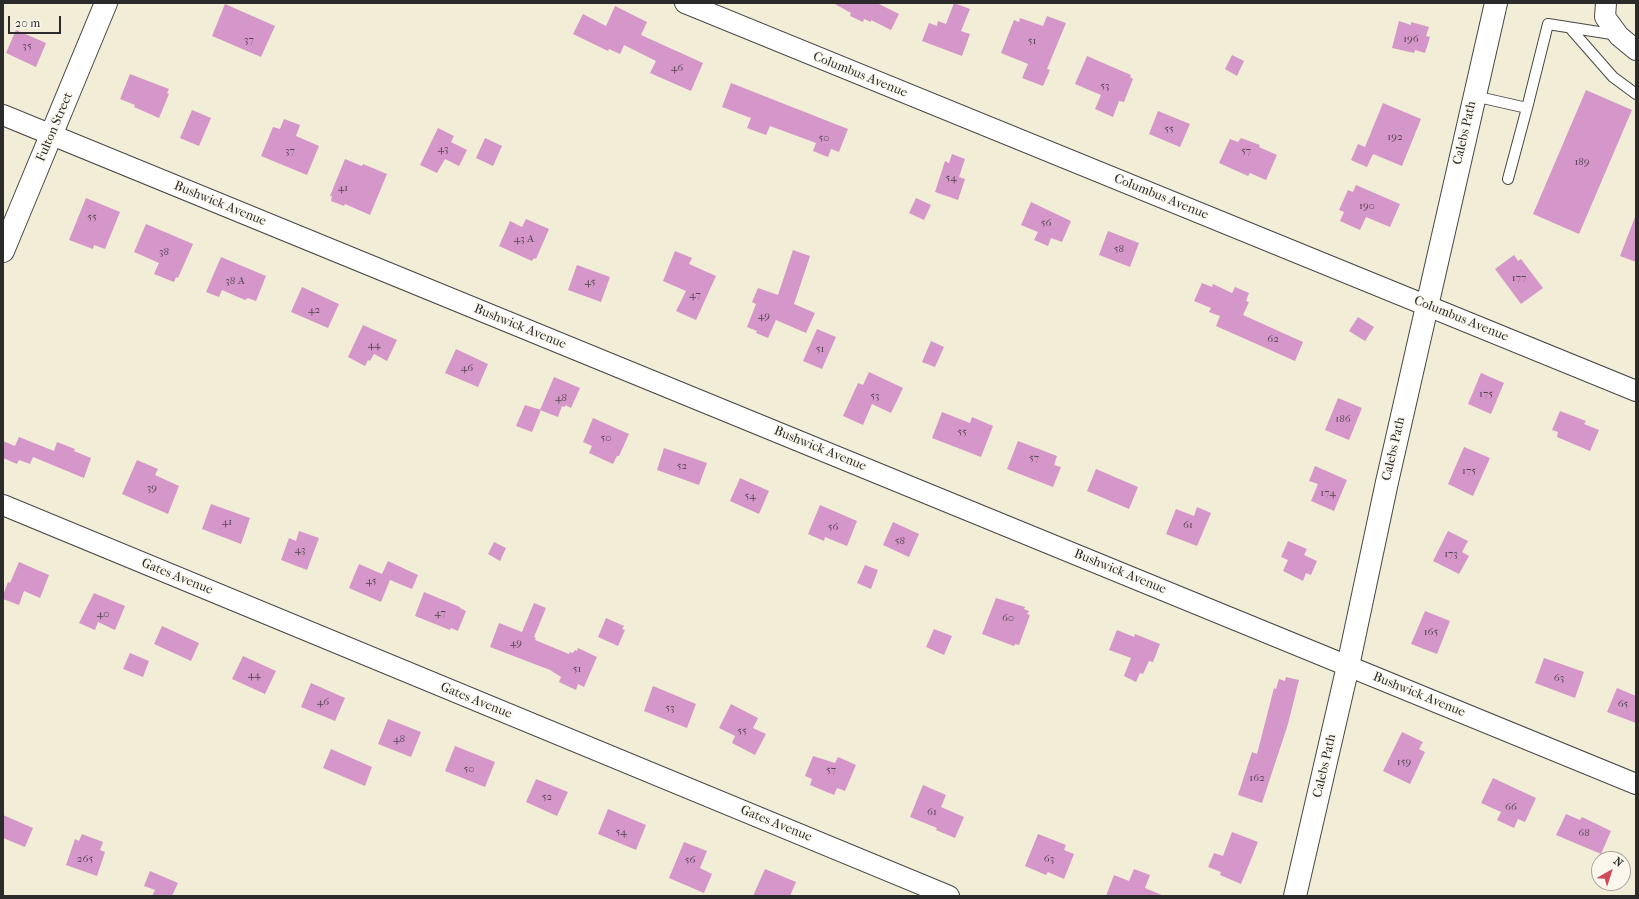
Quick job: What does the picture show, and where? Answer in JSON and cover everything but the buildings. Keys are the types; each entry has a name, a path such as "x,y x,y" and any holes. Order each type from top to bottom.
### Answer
{"street":[{"name":"Fulton Street","path":"3,251 106,3"},
{"name":"Columbus Avenue","path":"686,3 810,55 1636,391"},
{"name":"Calebs Path","path":"1295,896 1348,666 1387,482 1496,3"},
{"path":"1606,3 1605,17 1619,36 1636,50"},
{"name":"Bushwick Avenue","path":"3,115 1636,784"},
{"name":"Gates Avenue","path":"3,506 949,896"}],"lane":[{"path":"1508,179 1548,24 1619,36"},
{"path":"1570,28 1613,77 1636,94"},
{"path":"1474,96 1527,108"}]}
